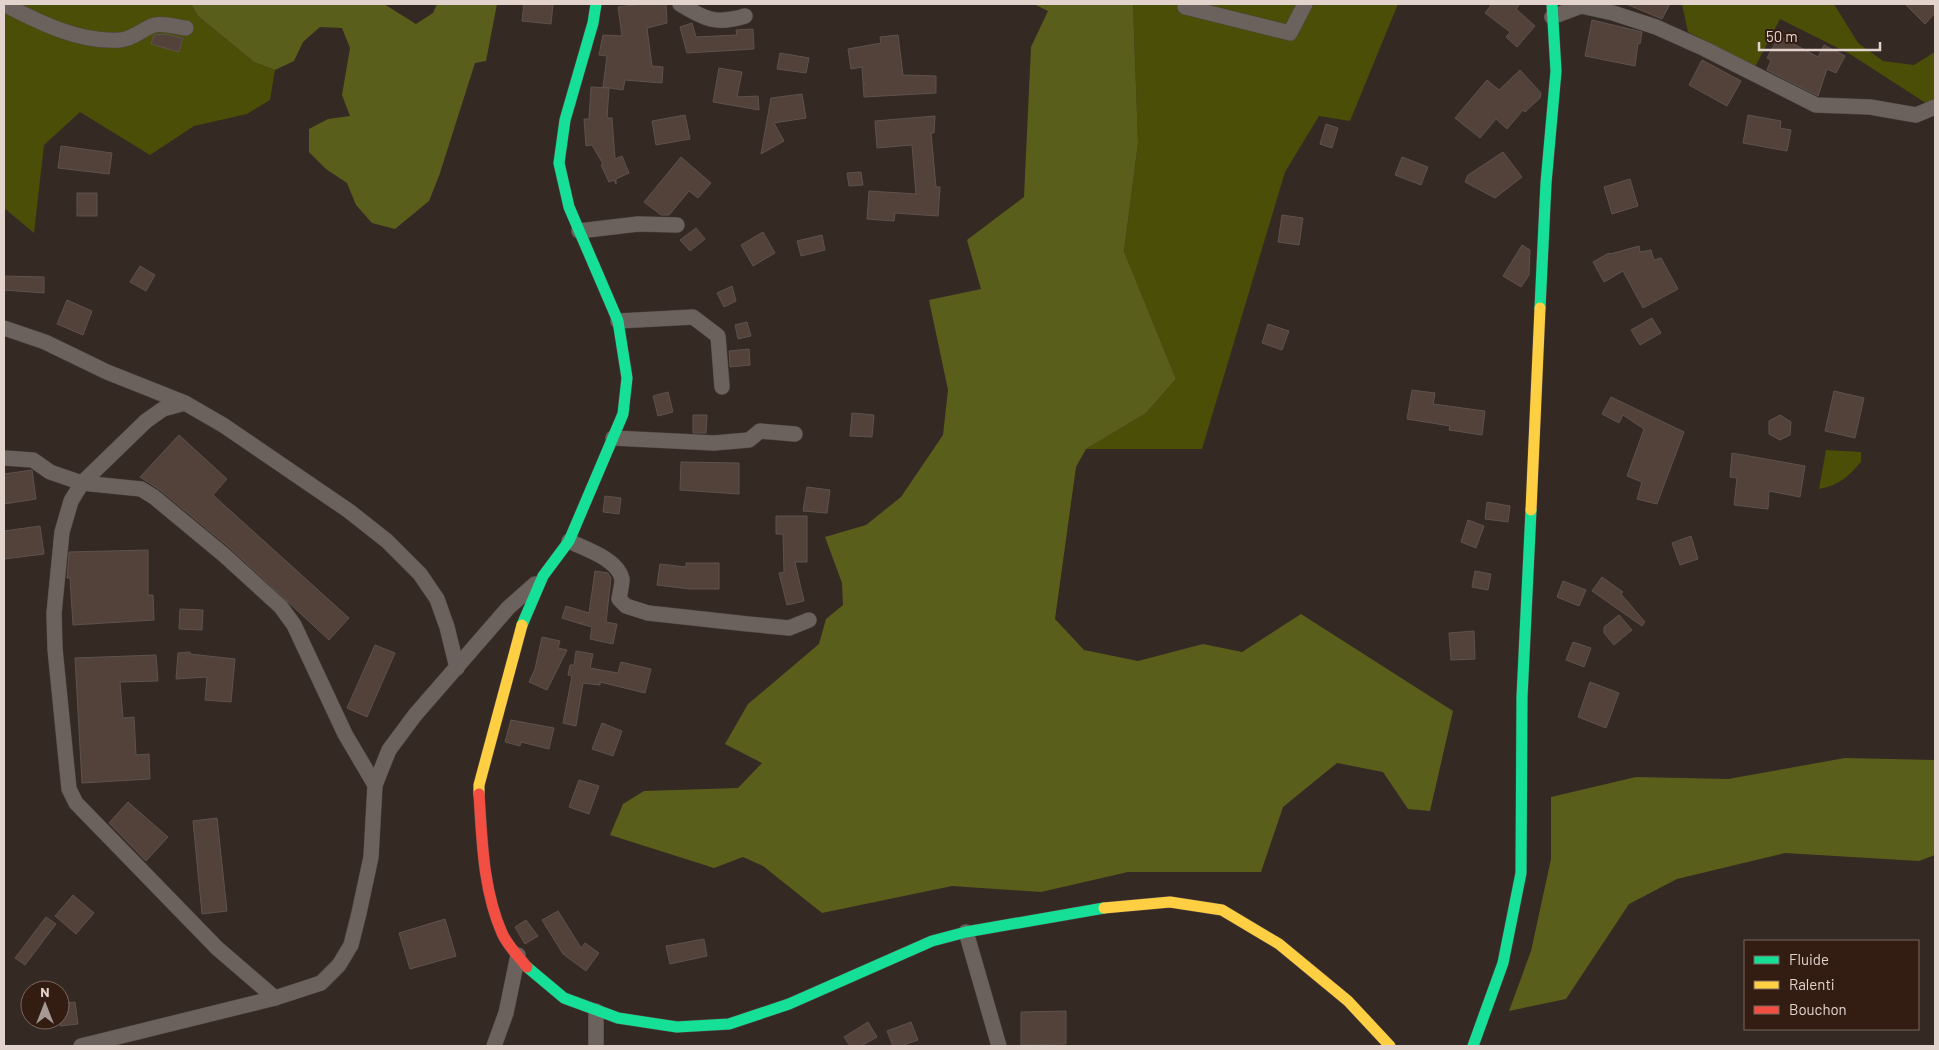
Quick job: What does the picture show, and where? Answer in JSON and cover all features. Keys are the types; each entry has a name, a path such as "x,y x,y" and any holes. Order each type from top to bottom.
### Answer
{"street":[{"path":"4,4 68,32 103,40 122,40 142,33 154,25 186,28"},
{"path":"81,1046 275,998 321,983 339,965 351,946 371,857 375,785 389,750 415,715 508,608 543,576 569,541 623,414 627,378 618,321 569,207 559,163 559,149 564,120 593,22 596,4"},
{"path":"680,4 707,19 726,22 745,16"},
{"path":"1185,7 1290,33 1305,4"},
{"path":"1473,1046 1503,963 1521,872 1522,697 1546,183 1556,71 1552,11 1581,6 1656,26 1816,106 1870,106 1916,115 1934,108"},
{"path":"579,231 638,224 677,225"},
{"path":"618,321 693,317 718,336 722,387"},
{"path":"4,328 45,342 107,372 185,403 223,425 305,479 387,541 420,574 437,599 447,627 457,668"},
{"path":"185,403 163,409 146,421 82,483 71,501 62,532 54,613 55,650 69,789 82,809 217,948 275,998"},
{"path":"613,438 714,443 749,440 760,430 795,434"},
{"path":"4,458 33,460 50,472 82,483 140,489 154,497 281,607 297,631 345,734 375,785"},
{"path":"569,541 606,560 617,568 622,580 618,599 626,606 648,613 789,628 808,620"},
{"path":"543,576 521,628 479,785 482,840 489,895 502,935 528,970 564,998 618,1018 677,1027 730,1024 789,1004 932,941 966,932 1123,905 1170,902 1222,910 1279,944 1348,1001 1390,1046"},
{"path":"966,932 999,1046"},
{"path":"494,1046 506,1013 518,956"},
{"path":"596,1011 596,1046"}],"shaded area":[{"path":"4,4 191,4 198,16 254,62 275,70 270,100 247,114 194,126 150,155 80,112 44,145 34,233 4,208"},
{"path":"1133,4 1398,4 1350,121 1319,116 1285,172 1202,449 1086,449 1146,413 1176,379 1124,253 1138,143"},
{"path":"1682,4 1834,4 1858,43 1883,61 1914,65 1935,52 1935,109 1850,54 1780,19 1755,67 1688,32"},
{"path":"1826,450 1861,452 1861,462 1843,480 1826,488 1819,489"}],"green space":[{"path":"191,4 384,4 416,24 433,13 437,4 497,4 486,61 475,63 439,176 429,201 395,229 372,223 356,205 347,183 326,169 309,152 309,129 328,119 350,116 342,95 350,48 342,28 320,27 303,42 294,61 275,70 254,62 198,16"},
{"path":"1034,4 1133,4 1138,143 1124,252 1176,379 1146,413 1086,449 1076,467 1055,619 1084,650 1138,661 1203,644 1242,652 1301,614 1453,711 1430,811 1408,809 1383,772 1337,763 1283,807 1261,872 1128,872 1041,892 952,886 822,913 763,866 743,857 714,868 610,835 623,804 644,791 738,788 762,763 725,744 748,704 819,644 826,619 843,605 842,583 825,537 866,525 901,497 943,435 948,390 929,300 981,289 967,240 1024,197 1031,47 1048,11"},
{"path":"1845,758 1935,760 1935,855 1919,861 1785,853 1677,879 1629,904 1566,999 1509,1011 1531,951 1551,859 1551,797 1636,777 1728,779"}],"building":[{"path":"524,4 553,4 551,24 522,21"},
{"path":"641,4 666,4 667,23 647,28 652,66 663,67 662,83 625,80 623,90 603,87 607,56 599,55 603,35 622,36 618,7"},
{"path":"1492,4 1520,4 1516,9 1535,26 1517,47 1506,37 1510,32 1485,13"},
{"path":"1626,4 1670,4 1662,19"},
{"path":"1905,4 1935,4 1935,13 1925,24"},
{"path":"1592,20 1642,32 1640,44 1638,43 1635,66 1585,56"},
{"path":"692,23 696,37 737,35 736,30 753,29 754,49 687,53 680,27"},
{"path":"165,34 183,38 179,52 151,44 154,35"},
{"path":"898,35 903,75 936,76 936,93 864,97 863,84 865,84 863,83 862,67 851,69 848,49 881,43 880,37"},
{"path":"1779,36 1818,57 1824,45 1845,56 1836,73 1827,69 1818,96 1767,70 1771,60 1767,58"},
{"path":"780,53 809,58 806,73 777,69"},
{"path":"1702,60 1741,81 1727,106 1689,85"},
{"path":"719,68 742,72 737,97 758,96 759,110 713,102"},
{"path":"1520,70 1541,93 1540,98 1525,112 1523,110 1507,129 1496,119 1480,138 1455,118 1487,80 1499,90"},
{"path":"591,87 609,88 607,118 612,118 615,159 622,156 629,173 616,179 616,184 614,180 609,182 601,165 603,164 592,145 586,146 584,119 589,119"},
{"path":"802,94 806,118 774,123 784,141 761,154 771,98"},
{"path":"685,115 690,139 656,145 652,121"},
{"path":"1748,115 1781,121 1780,128 1791,130 1787,151 1743,143"},
{"path":"935,116 934,133 931,133 936,187 940,187 938,216 895,213 894,221 867,219 869,191 916,194 912,145 877,148 875,121"},
{"path":"1326,124 1338,128 1332,148 1320,144"},
{"path":"61,146 112,153 109,174 58,168"},
{"path":"1503,152 1522,177 1495,198 1465,182 1468,175"},
{"path":"681,157 711,183 698,198 689,191 669,215 661,215 644,202"},
{"path":"1402,157 1428,167 1421,185 1395,175"},
{"path":"861,172 863,185 849,186 847,173"},
{"path":"1630,179 1638,206 1612,214 1604,187"},
{"path":"77,193 97,193 97,216 77,216"},
{"path":"1282,215 1303,218 1299,245 1278,242"},
{"path":"696,228 705,239 690,251 680,240"},
{"path":"763,232 775,253 753,266 741,245"},
{"path":"822,235 825,250 801,256 797,241"},
{"path":"1522,245 1530,250 1529,275 1521,287 1503,276"},
{"path":"1639,246 1640,252 1651,250 1654,260 1661,258 1678,289 1643,308 1623,271 1604,282 1593,262 1609,253"},
{"path":"140,266 155,275 146,291 130,282"},
{"path":"4,276 44,277 44,293 4,290"},
{"path":"732,286 736,301 724,307 717,293"},
{"path":"67,300 92,311 83,335 57,324"},
{"path":"1652,318 1661,333 1640,345 1631,330"},
{"path":"747,322 751,336 738,339 735,325"},
{"path":"1268,324 1289,331 1282,350 1262,343"},
{"path":"749,349 750,365 730,367 729,351"},
{"path":"1412,390 1435,393 1433,404 1485,411 1482,435 1449,430 1450,426 1407,419"},
{"path":"1834,391 1864,398 1855,438 1825,431"},
{"path":"668,392 673,412 658,416 653,396"},
{"path":"1611,397 1684,432 1657,504 1637,499 1642,482 1627,476 1644,429 1623,415 1619,423 1602,414"},
{"path":"852,413 874,415 872,437 850,436"},
{"path":"693,415 707,415 706,433 693,433"},
{"path":"1780,415 1791,422 1790,435 1780,440 1769,434 1769,421"},
{"path":"179,435 227,479 213,495 349,618 329,640 230,548 160,490 140,477"},
{"path":"1732,453 1805,466 1800,497 1769,491 1768,509 1734,505 1737,478 1730,477"},
{"path":"681,462 739,463 739,494 680,490"},
{"path":"32,470 36,499 4,504 4,474"},
{"path":"807,487 830,490 827,513 803,511"},
{"path":"605,496 621,498 619,514 603,512"},
{"path":"1487,502 1510,506 1508,522 1485,519"},
{"path":"776,516 807,516 807,562 795,562 804,601 787,605 779,573 784,572 783,534 776,534"},
{"path":"1468,520 1484,526 1476,548 1461,542"},
{"path":"40,526 44,554 4,559 4,531"},
{"path":"1691,536 1698,559 1680,565 1672,543"},
{"path":"148,550 148,595 153,595 154,620 73,625 70,578 67,578 69,552"},
{"path":"686,563 719,563 719,589 690,589 657,585 660,564 686,567"},
{"path":"595,571 608,573 611,578 606,622 617,624 613,644 590,639 592,627 562,618 566,606 589,613"},
{"path":"1475,571 1491,574 1488,590 1472,587"},
{"path":"1602,577 1623,592 1621,594 1645,622 1642,626 1592,591"},
{"path":"1563,581 1586,590 1579,606 1557,597"},
{"path":"180,609 203,610 202,630 179,629"},
{"path":"1619,615 1632,630 1614,645 1604,633 1604,627"},
{"path":"1474,631 1475,659 1451,660 1449,633"},
{"path":"542,637 560,641 558,648 567,650 547,690 529,682 535,669"},
{"path":"1573,642 1591,648 1584,667 1566,660"},
{"path":"375,645 395,653 367,717 347,708"},
{"path":"576,651 593,654 590,668 618,673 621,662 651,669 645,693 600,682 600,685 583,683 576,726 563,723 572,676 568,675 570,665 574,665"},
{"path":"190,652 190,654 235,659 231,702 205,700 207,677 176,679 178,653"},
{"path":"156,655 158,681 120,682 123,718 134,717 136,755 149,754 150,779 82,783 75,658"},
{"path":"1590,682 1619,693 1606,728 1578,717"},
{"path":"511,720 554,728 549,749 521,742 520,746 505,742"},
{"path":"602,723 622,731 613,756 592,749"},
{"path":"579,780 599,786 589,814 569,807"},
{"path":"128,802 168,837 146,861 109,823"},
{"path":"217,818 227,911 202,914 193,821"},
{"path":"73,895 94,913 76,934 55,916"},
{"path":"558,911 581,948 585,943 599,953 586,971 563,954 542,920"},
{"path":"46,917 56,924 25,965 15,958"},
{"path":"445,919 456,956 410,969 399,933"},
{"path":"526,920 538,936 525,944 515,927"},
{"path":"704,939 707,956 670,964 666,946"},
{"path":"75,1002 78,1024 70,1025 70,1003"},
{"path":"1066,1011 1066,1044 1021,1045 1021,1012"},
{"path":"868,1022 877,1037 861,1046 850,1046 844,1037"},
{"path":"911,1022 918,1040 901,1046 893,1046 887,1031"}],"traffic: fast":[{"path":"522,625 543,576 569,541 623,414 627,378 618,321 569,207 559,163 565,120 593,23 596,4"},
{"path":"1540,308 1546,183 1556,71 1552,4"},
{"path":"1473,1046 1503,963 1521,873 1522,697 1531,510"},
{"path":"527,967 564,998 618,1018 677,1027 729,1024 789,1004 932,941 966,932 1104,908"}],"traffic: slow":[{"path":"1531,510 1540,308"},
{"path":"479,794 479,785 522,625"},
{"path":"1104,908 1170,902 1222,910 1279,944 1348,1001 1390,1046"}],"traffic: jam":[{"path":"479,794 484,865 491,900 504,937 527,967"}]}
